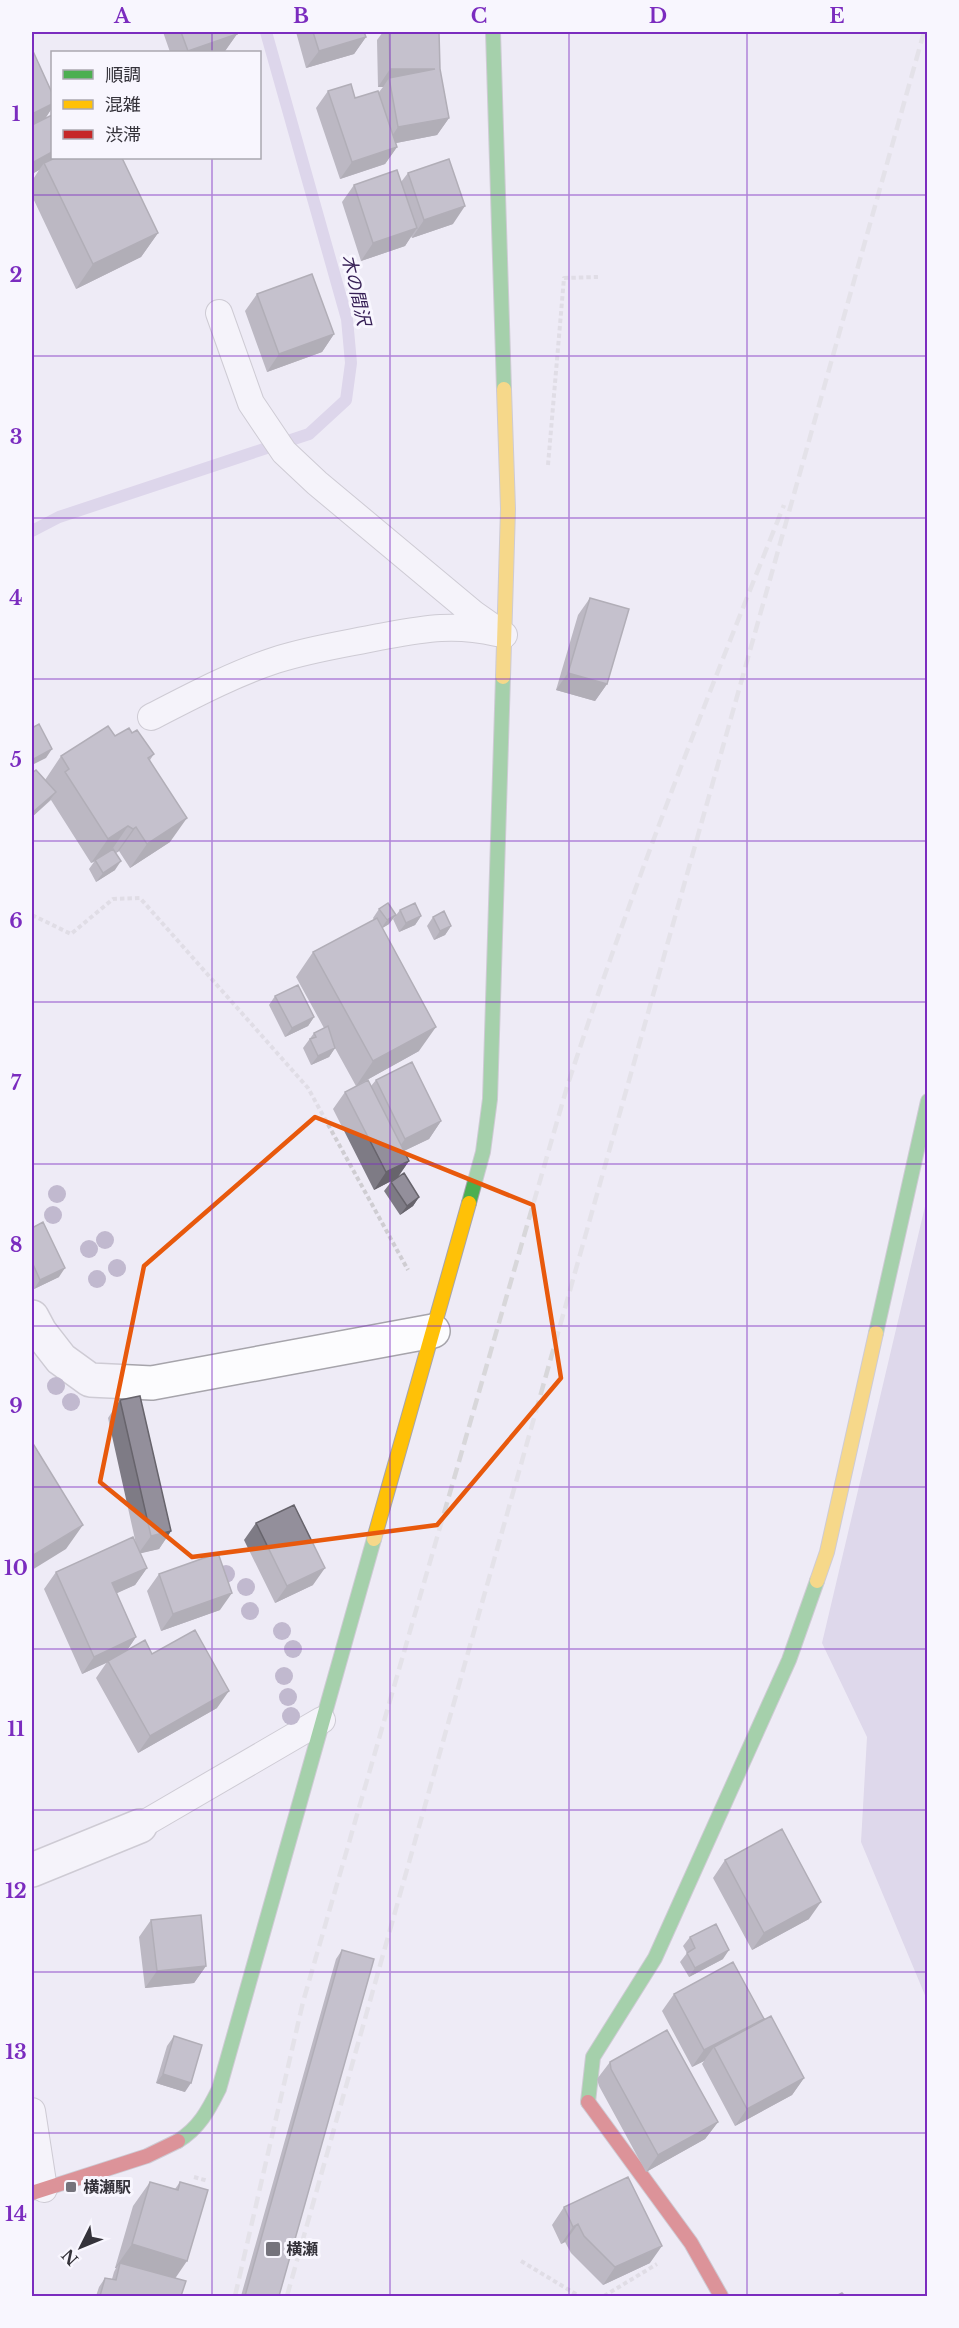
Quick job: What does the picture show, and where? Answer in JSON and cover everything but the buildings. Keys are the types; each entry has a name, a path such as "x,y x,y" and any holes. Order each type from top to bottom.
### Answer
{"street":[{"path":"38,2191 148,2156 180,2140 196,2128 207,2114 219,2089 483,1152 490,1099 508,509 493,32"},
{"path":"712,2293 691,2243 587,2101 593,2056 654,1958 789,1660 820,1574 827,1552 927,1101"},
{"path":"32,1317 40,1332 61,1359 90,1380 152,1383 435,1326"},
{"path":"32,1870 140,1826"}],"lane":[{"path":"219,313 251,403 284,452 317,483 448,592 504,635"},
{"path":"151,717 244,673 277,660 330,646 436,627 473,628 504,635"},
{"path":"140,1826 322,1720"},
{"path":"32,2111 38,2191"}],"path":[{"path":"547,471 564,278 598,277"},
{"path":"32,915 71,934 113,899 140,898 308,1088 435,1326"},
{"path":"604,2296 691,2243"},
{"path":"522,2261 579,2296"}],"highlighted area":[{"path":"315,1117 533,1205 561,1378 437,1525 192,1557 100,1482 144,1266"}],"shaded area":[{"path":"927,1198 927,2000 861,1842 867,1737 822,1643"}],"waterway":[{"name":"木の間沢","path":"32,531 59,517 309,434 346,400 351,363 347,319 266,32"}],"railway":[{"path":"287,2296 924,32"},
{"path":"235,2296 303,2002 567,1087 643,867 784,505"}],"traffic: fast":[{"path":"493,32 504,389"},
{"path":"469,1203 483,1152 490,1099 503,677"},
{"path":"876,1333 928,1101"},
{"path":"178,2141 202,2118 219,2089 374,1539"},
{"path":"588,2102 593,2057 655,1958 789,1660 817,1581"}],"traffic: slow":[{"path":"503,677 508,509 504,389"},
{"path":"374,1539 469,1203"},
{"path":"817,1581 827,1552 876,1333"}],"traffic: jam":[{"path":"588,2102 691,2243 721,2296"},
{"path":"32,2193 147,2156 178,2141"}],"place":[{"name":"横瀬駅","path":"71,2187"},
{"name":"横瀬","path":"273,2249"}]}
